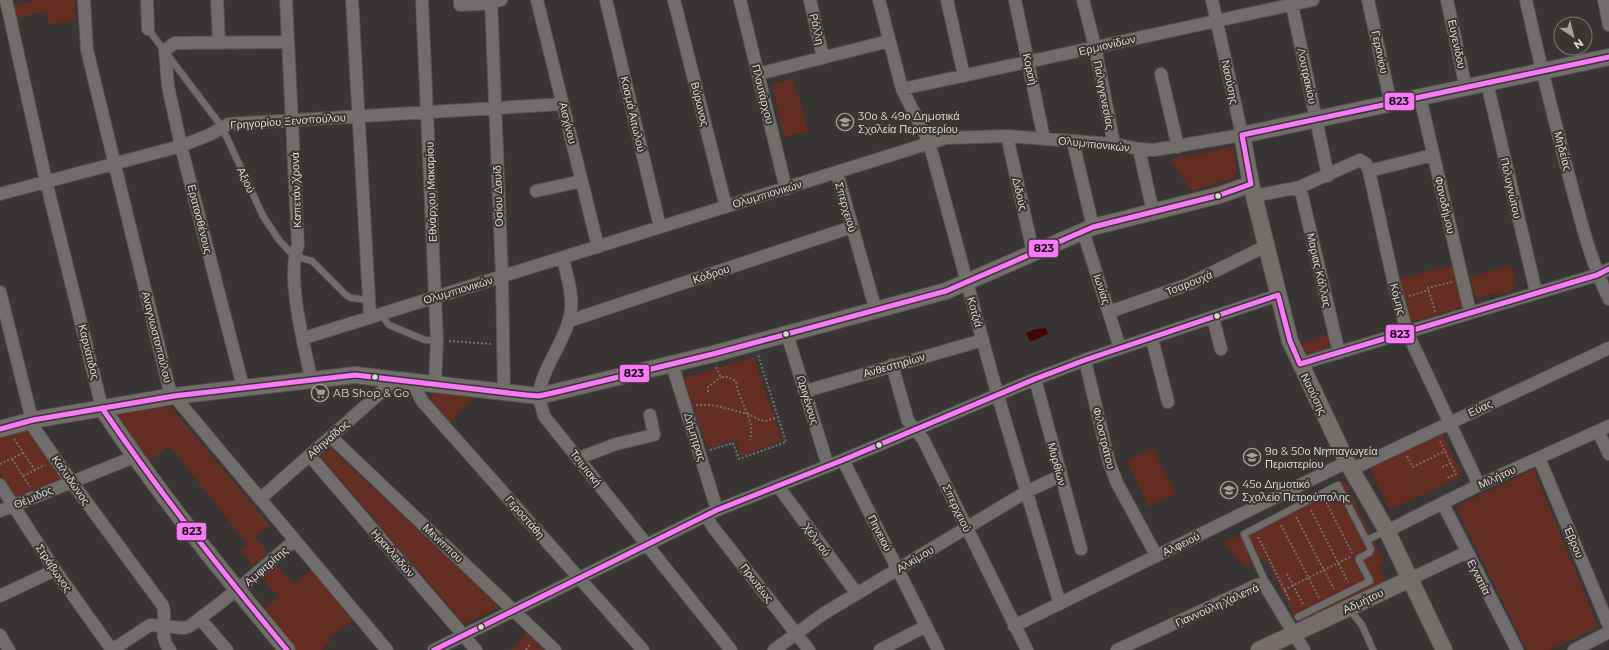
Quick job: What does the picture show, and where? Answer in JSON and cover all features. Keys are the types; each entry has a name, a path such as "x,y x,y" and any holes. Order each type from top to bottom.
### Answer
{"street":[{"name":"Καρυάτιδος","path":"6,0 46,181 102,408 134,457 237,590 287,650"},
{"name":"Αναγνωστοπούλου","path":"84,0 86,50 169,388 174,396 386,650"},
{"path":"147,0 148,29"},
{"path":"217,0 219,43"},
{"name":"Καπετάν Χρονά","path":"286,0 298,245 294,256 293,283 311,379"},
{"path":"352,0 369,300 375,316"},
{"name":"Εθνάρχου Μακαρίου","path":"422,0 437,341 435,384"},
{"path":"460,0 460,5 494,1"},
{"name":"Αισχίνου","path":"537,0 598,247"},
{"name":"Κοσμά Αιτωλού","path":"606,0 660,228"},
{"name":"Βύρωνος","path":"674,0 726,207"},
{"name":"Πλουτάρχου","path":"740,0 786,189"},
{"name":"Ράλλη","path":"810,0 823,58"},
{"name":"Κοτζιά","path":"879,0 902,89 929,142 997,393 1060,604"},
{"path":"947,0 964,76"},
{"name":"Κοραή","path":"1015,0 1044,139"},
{"name":"Παλιγγενεσίας","path":"1083,0 1095,47 1114,144"},
{"name":"Ναούσης","path":"1212,0 1253,190 1290,341 1350,465 1387,531 1444,650"},
{"name":"Ερμιονίδων","path":"902,89 1029,63 1292,2 1313,0"},
{"name":"Γερανίου","path":"1368,0 1391,104"},
{"name":"Ευγενίδου","path":"1447,0 1466,88"},
{"name":"Μηδείας","path":"1526,0 1542,72 1584,231 1597,275 1609,299"},
{"path":"1604,0 1609,25"},
{"name":"Οσίου Δαυίδ","path":"494,1 495,110 502,277 504,391"},
{"name":"Λουτρακίου","path":"1292,2 1328,176"},
{"path":"0,33 12,31"},
{"path":"758,74 889,41"},
{"path":"165,50 175,43 288,42"},
{"name":"Ερατοσθένους","path":"165,50 168,86 181,146 243,387"},
{"path":"1242,135 1609,57"},
{"path":"1162,74 1178,147"},
{"name":"Πολυγνώτου","path":"1487,83 1536,292"},
{"name":"Φανοδήμου","path":"1420,97 1470,312"},
{"name":"Γρηγορίου Ξενοπούλου","path":"0,194 114,162 181,146 209,135 229,124 358,116 495,110 563,104"},
{"name":"Ολυμπιονικών","path":"304,338 786,189 929,142 946,138 1007,136 1114,144 1139,149 1154,150 1242,135"},
{"name":"Διδούς","path":"1007,136 1033,252"},
{"name":"Ιωνίας","path":"1073,142 1088,229 1109,312 1120,348"},
{"path":"1139,149 1153,212"},
{"path":"3,428 33,420 174,396 355,375 539,396 713,354 946,292 967,284 1033,252 1088,229 1220,195 1253,190 1300,187 1328,176 1360,160 1366,164 1369,171 1433,155"},
{"name":"Κόμης","path":"1369,171 1398,300 1407,332 1479,485"},
{"name":"Σπερχειού","path":"837,173 876,311"},
{"path":"536,191 582,181"},
{"name":"Μαριας Κάλλας","path":"1300,187 1339,353"},
{"name":"Κόδρου","path":"569,321 852,227"},
{"name":"Τσαρουχά","path":"1109,312 1189,284 1266,246"},
{"path":"539,396 544,379 569,321 571,308 570,293 563,258"},
{"path":"1300,364 1536,292 1597,275 1609,269"},
{"name":"Καλυδώνος","path":"0,292 34,428 163,606 163,636 165,645 170,650"},
{"path":"434,650 578,577 717,510 843,460 997,393 1085,360 1278,296"},
{"path":"1213,318 1221,349"},
{"name":"Ωριγένους","path":"787,334 806,391 828,466"},
{"path":"1152,338 1168,402"},
{"name":"Ανθεστηρίων","path":"806,391 983,340"},
{"name":"Εύας","path":"1350,465 1450,423 1609,348"},
{"name":"Φιλοστράτου","path":"1085,360 1109,462 1117,483 1156,555"},
{"name":"Δήμητρας","path":"672,364 717,510"},
{"name":"Σπερχειού","path":"892,365 908,421 922,439 1027,650"},
{"name":"Αθηναΐδος","path":"260,499 396,379"},
{"name":"Μυρθίων","path":"1035,379 1081,550"},
{"name":"Γεροστάθη","path":"412,381 422,401 643,650"},
{"name":"Τσιμισκή","path":"539,396 544,416 731,650"},
{"path":"578,458 616,444 654,435 650,415"},
{"path":"1604,428 1609,454"},
{"name":"Μιλήτου","path":"1387,531 1479,485 1604,428"},
{"name":"Μενίππου","path":"331,437 556,650"},
{"name":"Ηρακλειδών","path":"310,456 476,650"},
{"name":"Θέμιδος","path":"0,511 71,481 134,457"},
{"name":"Έβρου","path":"1539,458 1609,626"},
{"name":"Πηνειού","path":"843,460 938,650"},
{"name":"Αλφειού","path":"1014,626 1156,555 1350,465"},
{"name":"Αλκίμου","path":"774,650 796,633 857,594 1026,492 1060,476"},
{"name":"Στράβωνος","path":"0,485 55,570 112,650"},
{"name":"Χελμού","path":"778,486 857,594"},
{"name":"Εγνατία","path":"1443,504 1517,650"},
{"name":"Πρωτέως","path":"706,515 712,526 809,650"},
{"name":"Αμφιτρίτης","path":"112,650 150,625 164,625 184,628 200,619 237,590 295,540"},
{"name":"Αδμήτου","path":"1259,650 1294,633 1343,603 1410,579 1467,552"},
{"path":"0,596 55,570"},
{"name":"Γιαννούλη Χαλεπά","path":"1117,650 1257,585 1264,584 1304,650"},
{"path":"200,619 227,650"},
{"path":"880,650 926,626"},
{"path":"1574,650 1588,647 1609,632"},
{"path":"0,635 9,650"}],"lane":[{"name":"Αξιού","path":"148,29 165,50 172,63 222,127 263,216 279,240 294,256 312,261 351,298 369,300"},
{"path":"375,316 389,325 425,340 437,341"},
{"path":"1264,584 1265,581 1244,534 1338,485 1372,549 1369,553 1359,558 1370,581 1352,590 1343,603 1322,605 1298,617"},
{"path":"1369,543 1387,531"},
{"path":"1343,603 1362,625 1373,650"}],"path":[{"path":"1398,300 1429,290 1428,288 1462,279"},
{"path":"1429,290 1438,322"},
{"path":"437,341 504,344"},
{"path":"700,453 733,443 738,459 786,442 754,343"},
{"path":"713,354 721,377"},
{"path":"708,392 708,387 721,377 728,377 736,381 736,387 748,414 752,434 750,440"},
{"path":"685,407 711,405 748,414 760,420 766,421 778,417"},
{"path":"3,428 35,470"},
{"path":"1433,443 1440,440 1456,474 1447,478"},
{"path":"1414,452 1407,456 1412,467 1445,451"},
{"path":"0,464 23,453"},
{"path":"12,458 36,496"},
{"path":"23,476 56,459"},
{"path":"1442,467 1451,463"},
{"path":"1322,494 1353,555"},
{"path":"1307,501 1352,590"},
{"path":"1292,509 1343,603"},
{"path":"1277,517 1322,605"},
{"path":"1254,529 1298,617"},
{"path":"1284,590 1353,555 1369,543"},
{"path":"1287,574 1308,612"}],"shaded area":[{"path":"37,0 75,0 76,20 49,25 46,12 17,18 14,5"},
{"path":"793,79 809,131 784,137 772,84"},
{"path":"1233,147 1237,170 1234,178 1192,191 1170,160"},
{"path":"1453,265 1464,307 1411,322 1400,278"},
{"path":"1511,265 1516,283 1512,291 1497,295 1496,293 1476,299 1470,277"},
{"path":"1046,328 1048,334 1030,342 1026,333 1036,329"},
{"path":"1328,334 1332,348 1307,354 1303,353 1298,345"},
{"path":"754,357 782,441 741,456 736,439 708,449 683,378"},
{"path":"436,392 474,397 450,422 430,398"},
{"path":"170,406 270,525 255,537 269,554 253,566 240,550 247,544 170,446 148,462 116,418 119,414"},
{"path":"31,427 62,478 15,498 0,474 0,436"},
{"path":"1442,433 1462,476 1390,510 1369,467"},
{"path":"331,448 500,607 464,624 321,457"},
{"path":"1153,448 1176,493 1149,507 1127,461"},
{"path":"1534,469 1598,627 1550,650 1527,650 1456,507"},
{"path":"1344,480 1384,563 1378,567 1386,583 1299,624 1264,557 1245,567 1224,543"},
{"path":"277,565 294,584 312,569 354,620 328,638 331,642 321,650 296,650 263,610 278,597 262,578"},
{"path":"529,631 548,650 510,650 512,649"}],"transit line":[{"name":"823","path":"0,429 33,420 174,396 355,375 526,395 539,396 557,392 713,354 946,291 1093,227 1220,195 1251,184 1242,135 1609,57"},
{"name":"823","path":"434,650 717,510 843,460 1035,379 1085,360 1278,295 1290,341 1300,364 1597,275 1609,269"},
{"name":"823","path":"102,408 192,531 287,650"}],"place":[{"name":"30ο & 49ο Δημοτικά Σχολεία Περιστερίου","path":"845,122"},
{"name":"AB Shop & Go","path":"320,393"},
{"name":"9ο & 50ο Νηπιαγωγεία Περιστερίου","path":"1252,457"},
{"name":"45ο Δημοτικό Σχολείο Πετρούπολης","path":"1229,490"}]}
